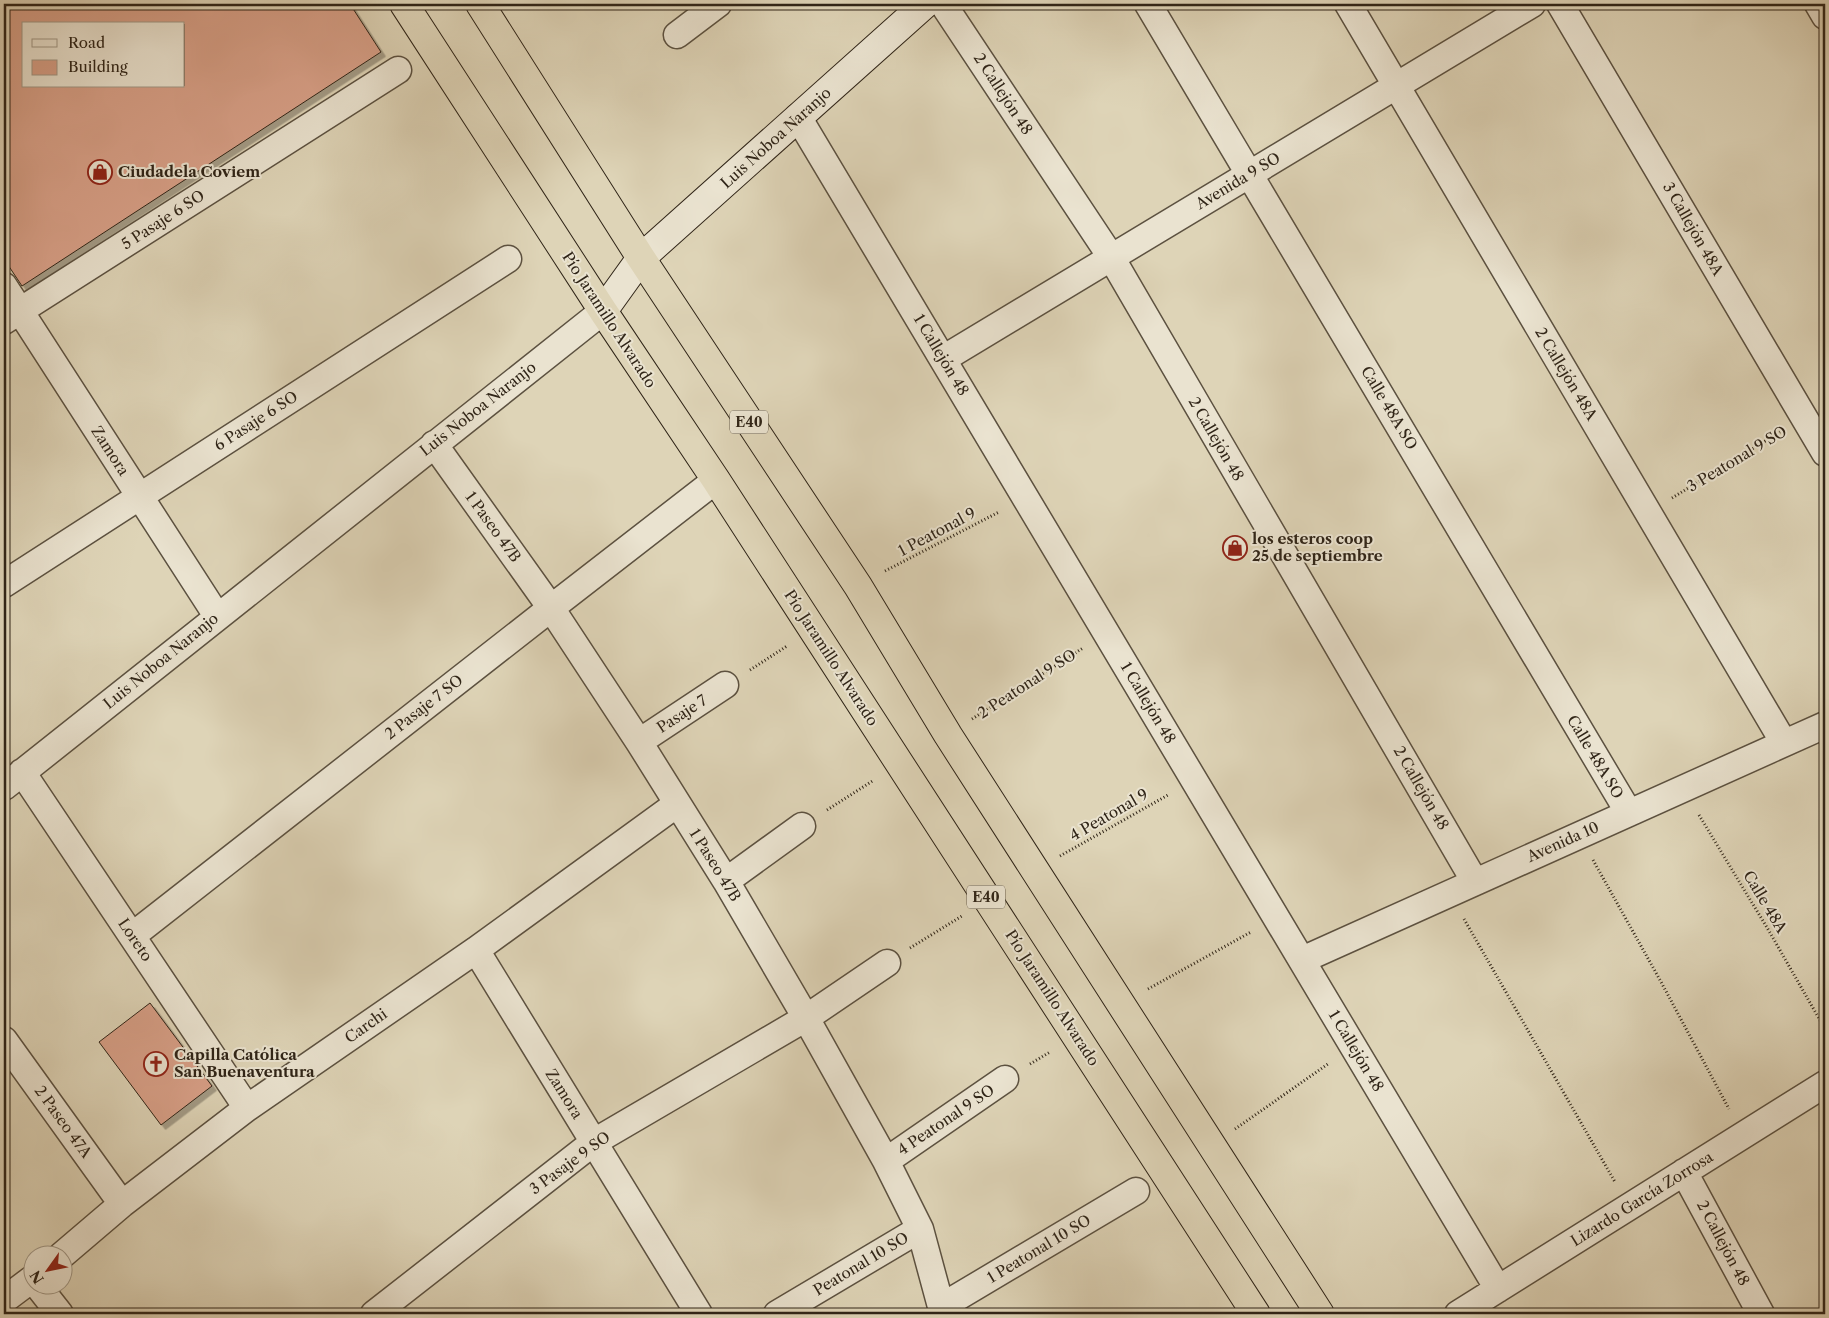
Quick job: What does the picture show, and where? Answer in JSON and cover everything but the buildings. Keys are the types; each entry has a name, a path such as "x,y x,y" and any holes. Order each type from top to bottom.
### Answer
{"highway":[{"name":"Pío Jaramillo Alvarado","path":"404,4 603,311 716,480 1256,1314"},
{"name":"E40","path":"480,4 641,258 858,586 948,735 1320,1314"}],"street":[{"path":"677,35 718,4"},
{"name":"Luis Noboa Naranjo","path":"13,779 603,311 641,258 926,4"},
{"name":"2 Callejón 48","path":"943,4 1110,257 1475,882"},
{"name":"Calle 48A SO","path":"1148,4 1629,813"},
{"name":"2 Callejón 48A","path":"1348,4 1784,743"},
{"name":"Avenida 9 SO","path":"943,359 1532,4"},
{"name":"3 Callejón 48A","path":"1560,4 1825,453"},
{"path":"1818,4 1825,16"},
{"name":"5 Pasaje 6 SO","path":"12,316 398,70"},
{"name":"1 Callejón 48","path":"798,117 1498,1289"},
{"name":"6 Pasaje 6 SO","path":"4,584 508,259"},
{"name":"Zamora","path":"4,286 12,316 140,496 217,616"},
{"name":"1 Paseo 47B","path":"434,444 551,608 639,742 726,881 886,1161 920,1229 942,1311"},
{"name":"2 Pasaje 7 SO","path":"132,936 716,480"},
{"name":"Pasaje 7","path":"639,742 726,686"},
{"name":"Avenida 10","path":"1302,960 1784,743 1823,732"},
{"name":"Loreto","path":"13,779 132,936 247,1108"},
{"name":"Carchi","path":"72,1247 122,1204 247,1108 476,950 677,804"},
{"path":"726,881 802,826"},
{"name":"Zamora","path":"476,950 594,1142 690,1311"},
{"path":"806,1018 887,963"},
{"name":"3 Pasaje 9 SO","path":"374,1314 594,1142 806,1018"},
{"name":"2 Paseo 47A","path":"4,1040 122,1204"},
{"name":"4 Peatonal 9 SO","path":"886,1161 1005,1079"},
{"name":"Lizardo García Zorrosa","path":"1458,1314 1825,1084"},
{"name":"2 Callejón 48","path":"1684,1172 1761,1314"},
{"name":"1 Peatonal 10 SO","path":"942,1311 1136,1191"},
{"name":"Peatonal 10 SO","path":"777,1314 920,1229"},
{"path":"4,1300 22,1286"},
{"path":"46,1296 60,1314"}],"path":[{"name":"3 Peatonal 9 SO","path":"1648,512 1804,418"},
{"name":"1 Peatonal 9","path":"858,586 1026,498"},
{"path":"726,686 813,630"},
{"name":"2 Peatonal 9 SO","path":"948,735 1107,633"},
{"path":"802,826 900,764"},
{"name":"4 Peatonal 9","path":"1035,870 1194,780"},
{"name":"Calle 48A","path":"1683,788 1769,931 1825,1029"},
{"path":"1579,836 1744,1135"},
{"path":"1449,893 1630,1206"},
{"path":"887,963 988,900"},
{"path":"1121,1004 1276,918"},
{"path":"1005,1079 1076,1036"},
{"path":"1211,1146 1353,1046"}],"place":[{"name":"Ciudadela Coviem","path":"100,172"},
{"name":"los esteros coop 25 de septiembre","path":"1235,548"},
{"name":"Capilla Católica San Buenaventura","path":"156,1064"}]}
